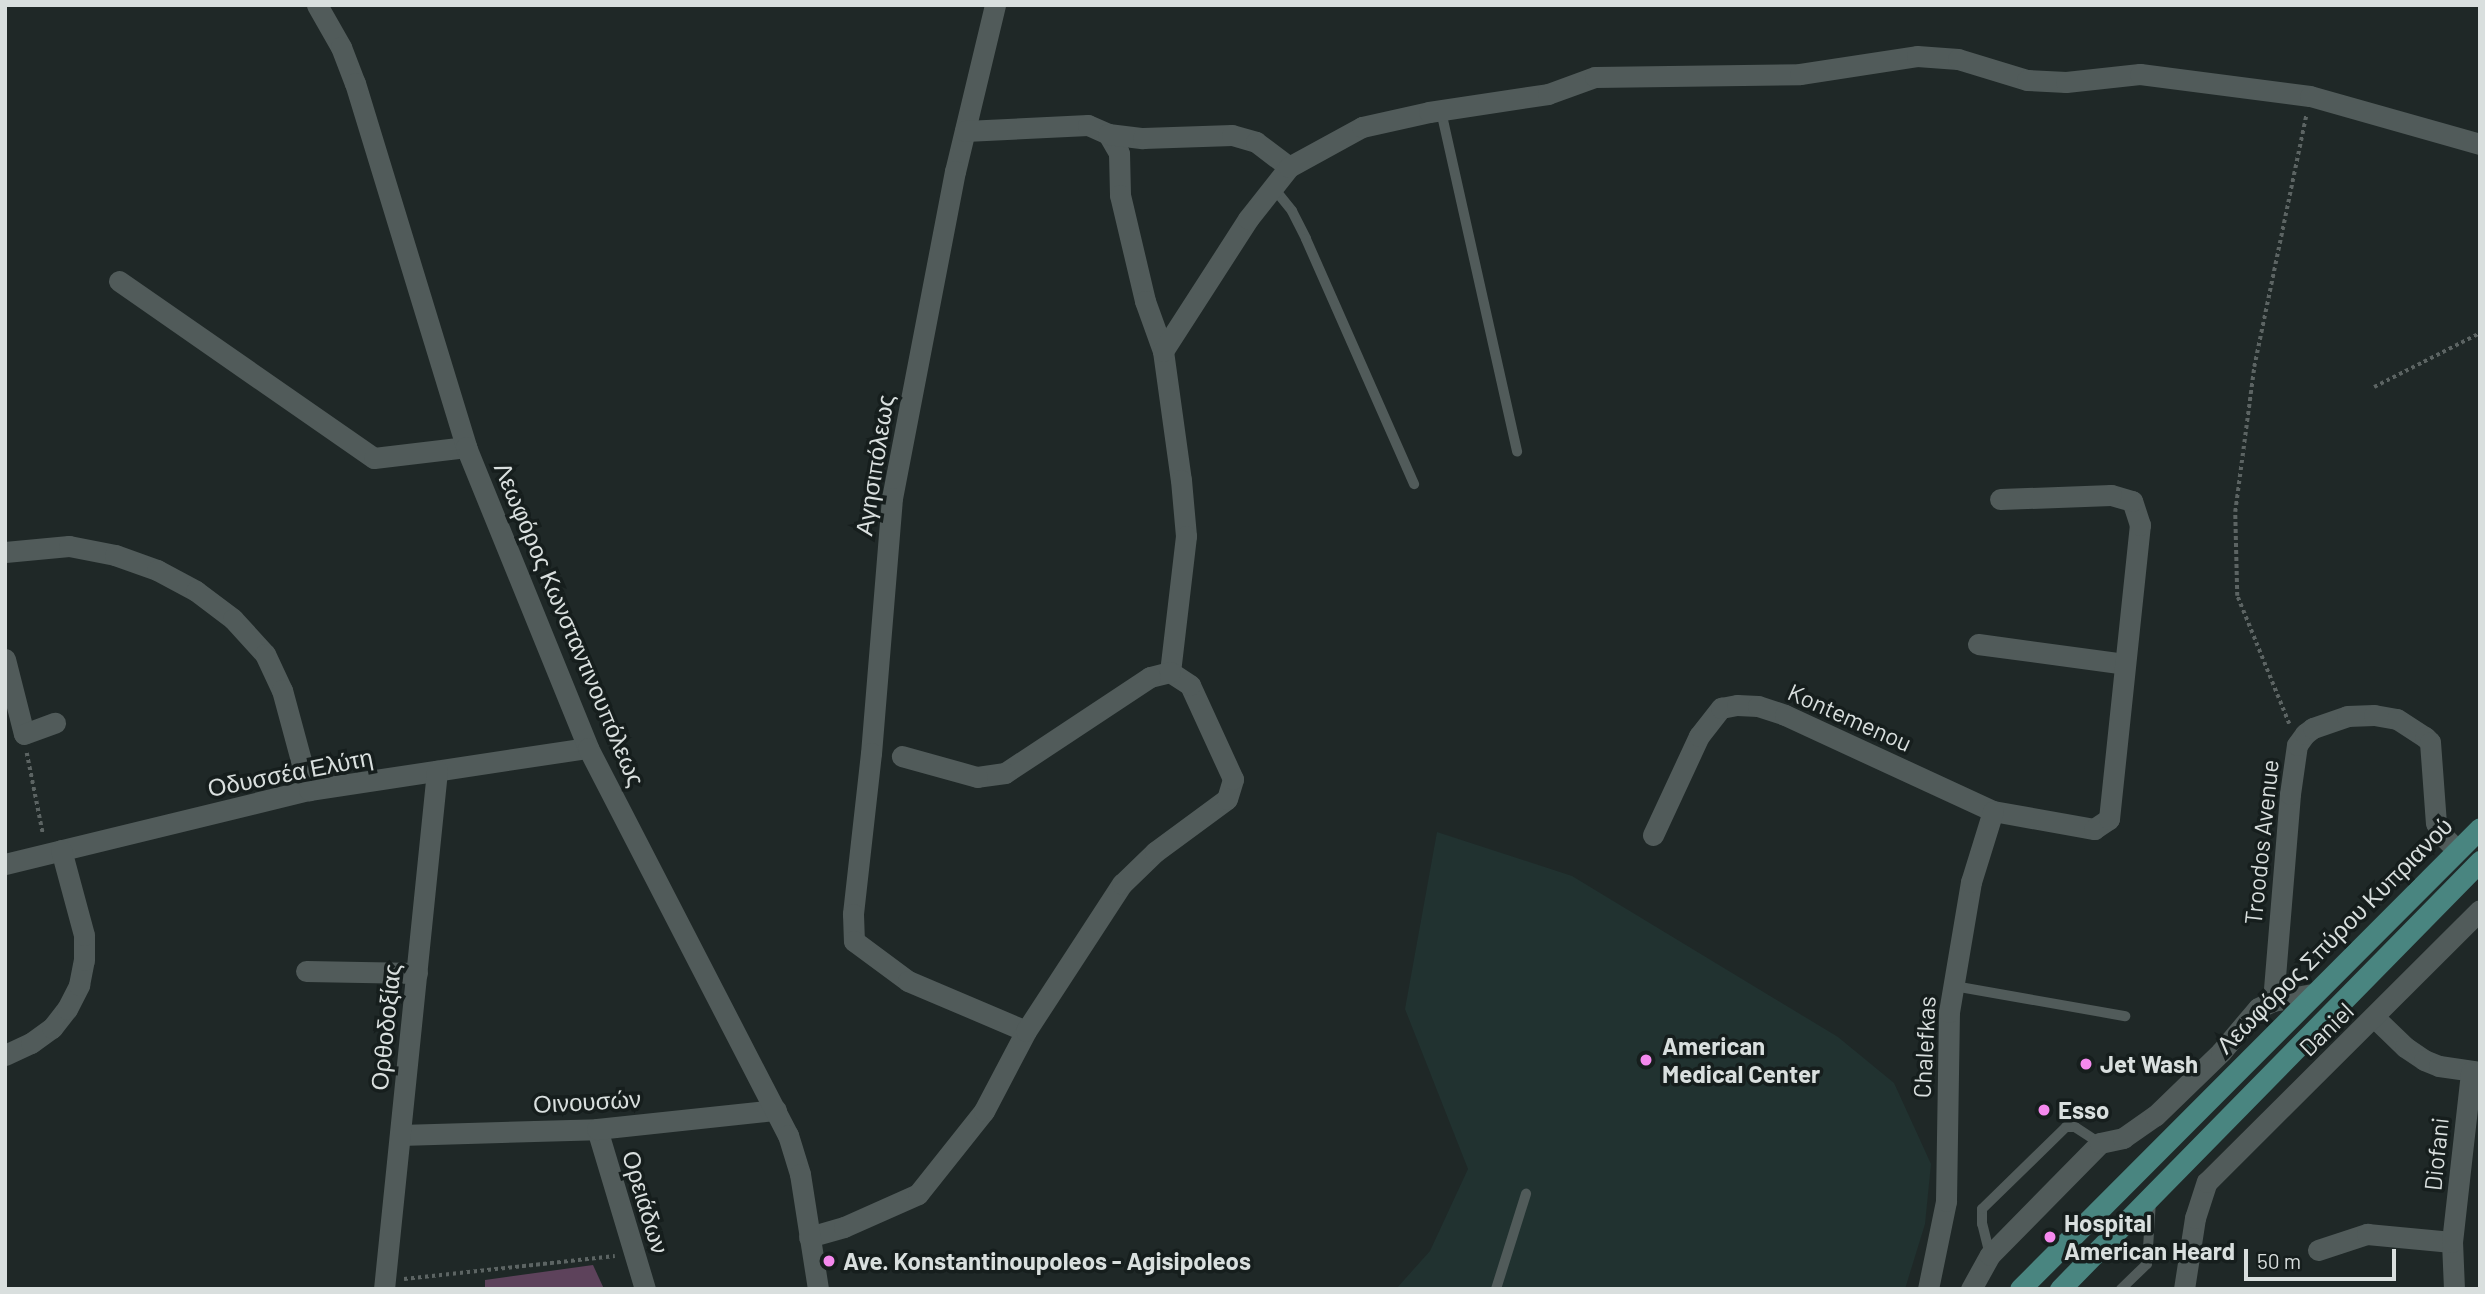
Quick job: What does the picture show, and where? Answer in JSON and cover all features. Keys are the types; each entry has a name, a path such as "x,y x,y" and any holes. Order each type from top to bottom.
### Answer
{"main road":[{"name":"Λεωφόρος Σπύρου Κυπριανού","path":"2020,1289 2480,828"},
{"name":"Λεωφόρος Σπύρου Κυπριανού","path":"2060,1289 2151,1198 2197,1172 2480,860"}],"street":[{"name":"Λεωφόρος Κωνσταντινουπόλεως","path":"317,5 341,47 355,83 466,447 588,748 788,1135 800,1174 818,1289"},
{"name":"Αγησιπόλεως","path":"995,5 965,131 892,498 871,753 853,914 853,941 908,981 1026,1031"},
{"path":"1163,351 1272,186 1289,167 1362,127 1441,110 1535,97 1595,77 1800,74 1917,56 1958,59 2027,80 2066,82 2140,74 2310,96 2480,144"},
{"path":"965,131 1088,125 1108,134 1143,138 1232,135 1256,142 1289,167"},
{"path":"1108,134 1119,153 1120,195 1146,301 1163,351 1186,536 1170,672"},
{"path":"119,281 374,458 466,447"},
{"path":"1978,644 2125,664 2140,526 2132,501 2111,495 2000,499"},
{"path":"5,552 69,546 115,555 158,570 233,619 265,654 282,690 309,790"},
{"path":"5,659 24,734 55,723"},
{"name":"Kontemenou","path":"1653,835 1699,736 1721,708 1737,705 1758,706 1785,715 1993,811 2094,829 2109,819 2125,664"},
{"path":"810,1237 844,1227 918,1194 984,1111 1026,1031 1122,884 1155,852 1227,799 1233,779 1190,685 1170,672 1150,677 1005,772 977,777 902,756"},
{"name":"Troodos Avenue","path":"2273,1000 2297,745 2313,727 2347,716 2374,715 2397,719 2430,742 2436,823 2442,835 2457,850"},
{"name":"Οδυσσέα Ελύτη","path":"5,864 309,790 588,748"},
{"name":"Ορθοδοξίας","path":"385,1285 437,771"},
{"name":"Chalefkas","path":"1928,1289 1946,1201 1950,1012 1971,881 1993,811"},
{"path":"5,1055 32,1043 52,1028 67,1009 79,985 85,960 84,935 54,852"},
{"name":"Daniel","path":"2197,1172 2375,1018 2480,910"},
{"path":"306,971 417,973"},
{"path":"1971,1289 1990,1255 2100,1143 2123,1138 2148,1122 2221,1052 2251,1014 2273,1000 2312,994"},
{"path":"2375,1018 2405,1048 2424,1060 2476,1072"},
{"name":"Diofani","path":"2454,1289 2452,1242 2476,1072"},
{"name":"Οινουσών","path":"400,1135 597,1129 776,1111"},
{"name":"Ορειάδων","path":"597,1129 645,1289"},
{"path":"2184,1289 2195,1218 2197,1172"},
{"path":"2318,1250 2367,1234 2452,1242"}],"lane":[{"path":"1441,110 1517,452"},
{"path":"1272,186 1292,211 1306,239 1414,484"},
{"path":"1954,986 2126,1016"},
{"path":"1990,1255 1982,1209 2066,1127 2075,1127 2100,1143"},
{"path":"1496,1289 1526,1194"},
{"path":"2121,1289 2147,1264 2151,1198"}],"path":[{"path":"2297,745 2237,596 2235,512 2254,367 2310,96"},
{"path":"2374,387 2480,333"},
{"path":"24,734 54,852"},
{"path":"385,1285 635,1254"}],"shaded area":[{"name":"American Medical Center","path":"1437,832 1572,876 1838,1037 1894,1083 1931,1164 1925,1224 1905,1289 1396,1289 1430,1251 1468,1169 1405,1009"},
{"path":"593,1265 604,1289 485,1289 485,1280"}],"place":[{"name":"American Medical Center","path":"1646,1060"},
{"name":"Jet Wash","path":"2086,1064"},
{"name":"Esso","path":"2044,1110"},
{"name":"Hospital American Heard","path":"2050,1237"},
{"name":"Ave. Konstantinoupoleos - Agisipoleos","path":"829,1261"}]}
